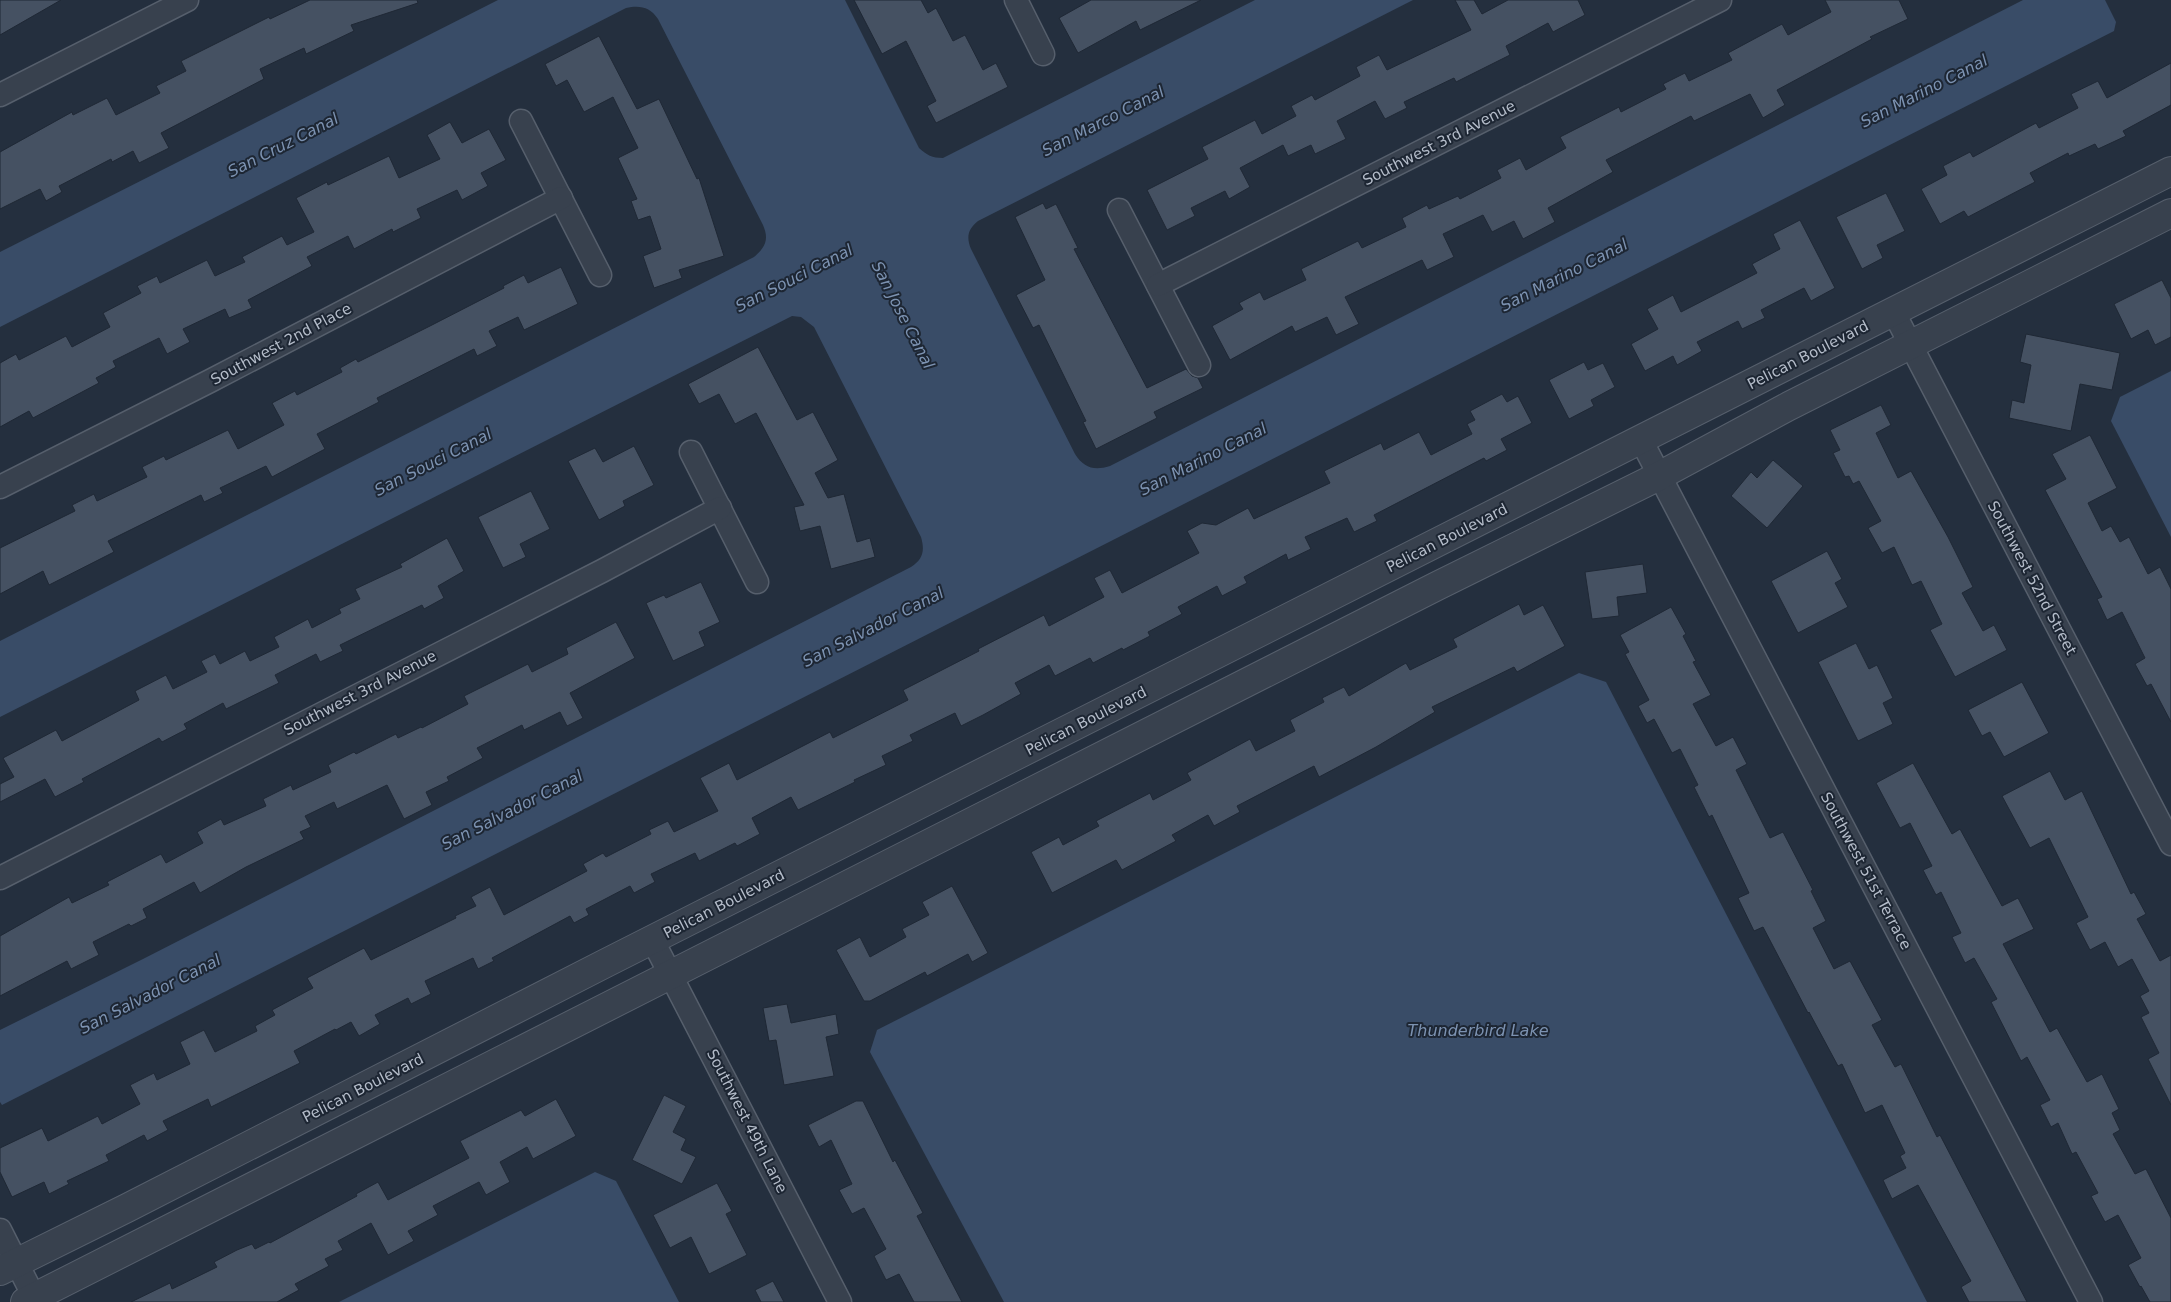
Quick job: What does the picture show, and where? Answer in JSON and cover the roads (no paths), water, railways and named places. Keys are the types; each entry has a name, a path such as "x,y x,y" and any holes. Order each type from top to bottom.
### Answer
{"street":[{"path":"0,95 187,0"},
{"path":"1016,0 1043,54"},
{"name":"Southwest 3rd Avenue","path":"1158,286 1720,0"},
{"path":"521,121 600,275"},
{"name":"Pelican Boulevard","path":"8,1267 2171,171"},
{"name":"Southwest 2nd Place","path":"0,487 210,381 561,198"},
{"path":"1119,210 1199,365"},
{"path":"0,1230 8,1267 30,1300 1446,581 1659,476 1789,406 2171,212"},
{"name":"Southwest 52nd Street","path":"1894,311 2171,844"},
{"name":"Southwest 51st Terrace","path":"1641,440 2090,1302"},
{"path":"691,452 757,582"},
{"name":"Southwest 3rd Avenue","path":"0,878 602,571 720,508"},
{"path":"1124,702 1142,735"},
{"name":"Southwest 49th Lane","path":"653,941 840,1302"}],"water":[{"path":"498,0 845,0 919,148 930,156 943,158 1255,0 1413,0 978,221 972,227 968,237 971,249 1075,454 1086,465 1094,468 1110,466 2023,0 2105,0 2116,22 2114,31 2,1105 0,1102 0,1030 911,567 922,554 921,537 814,327 801,317 792,316 0,717 0,641 754,257 764,246 766,234 763,225 658,19 648,9 631,7 0,327 0,252"},
{"path":"2171,371 2171,537 2111,421 2120,397"},
{"name":"Thunderbird Lake","path":"1579,673 1606,682 1927,1302 1004,1302 870,1052 877,1030"},
{"path":"595,1172 616,1181 679,1302 339,1302"}],"water label":[{"name":"San Marino Canal","path":"1924,91"},
{"name":"San Marco Canal","path":"1103,121"},
{"name":"San Cruz Canal","path":"283,145"},
{"name":"San Marino Canal","path":"1564,275"},
{"name":"San Souci Canal","path":"794,278"},
{"name":"San Jose Canal","path":"903,315"},
{"name":"San Marino Canal","path":"1203,459"},
{"name":"San Souci Canal","path":"433,462"},
{"name":"San Salvador Canal","path":"873,627"},
{"name":"San Salvador Canal","path":"512,810"},
{"name":"San Salvador Canal","path":"150,994"}]}
